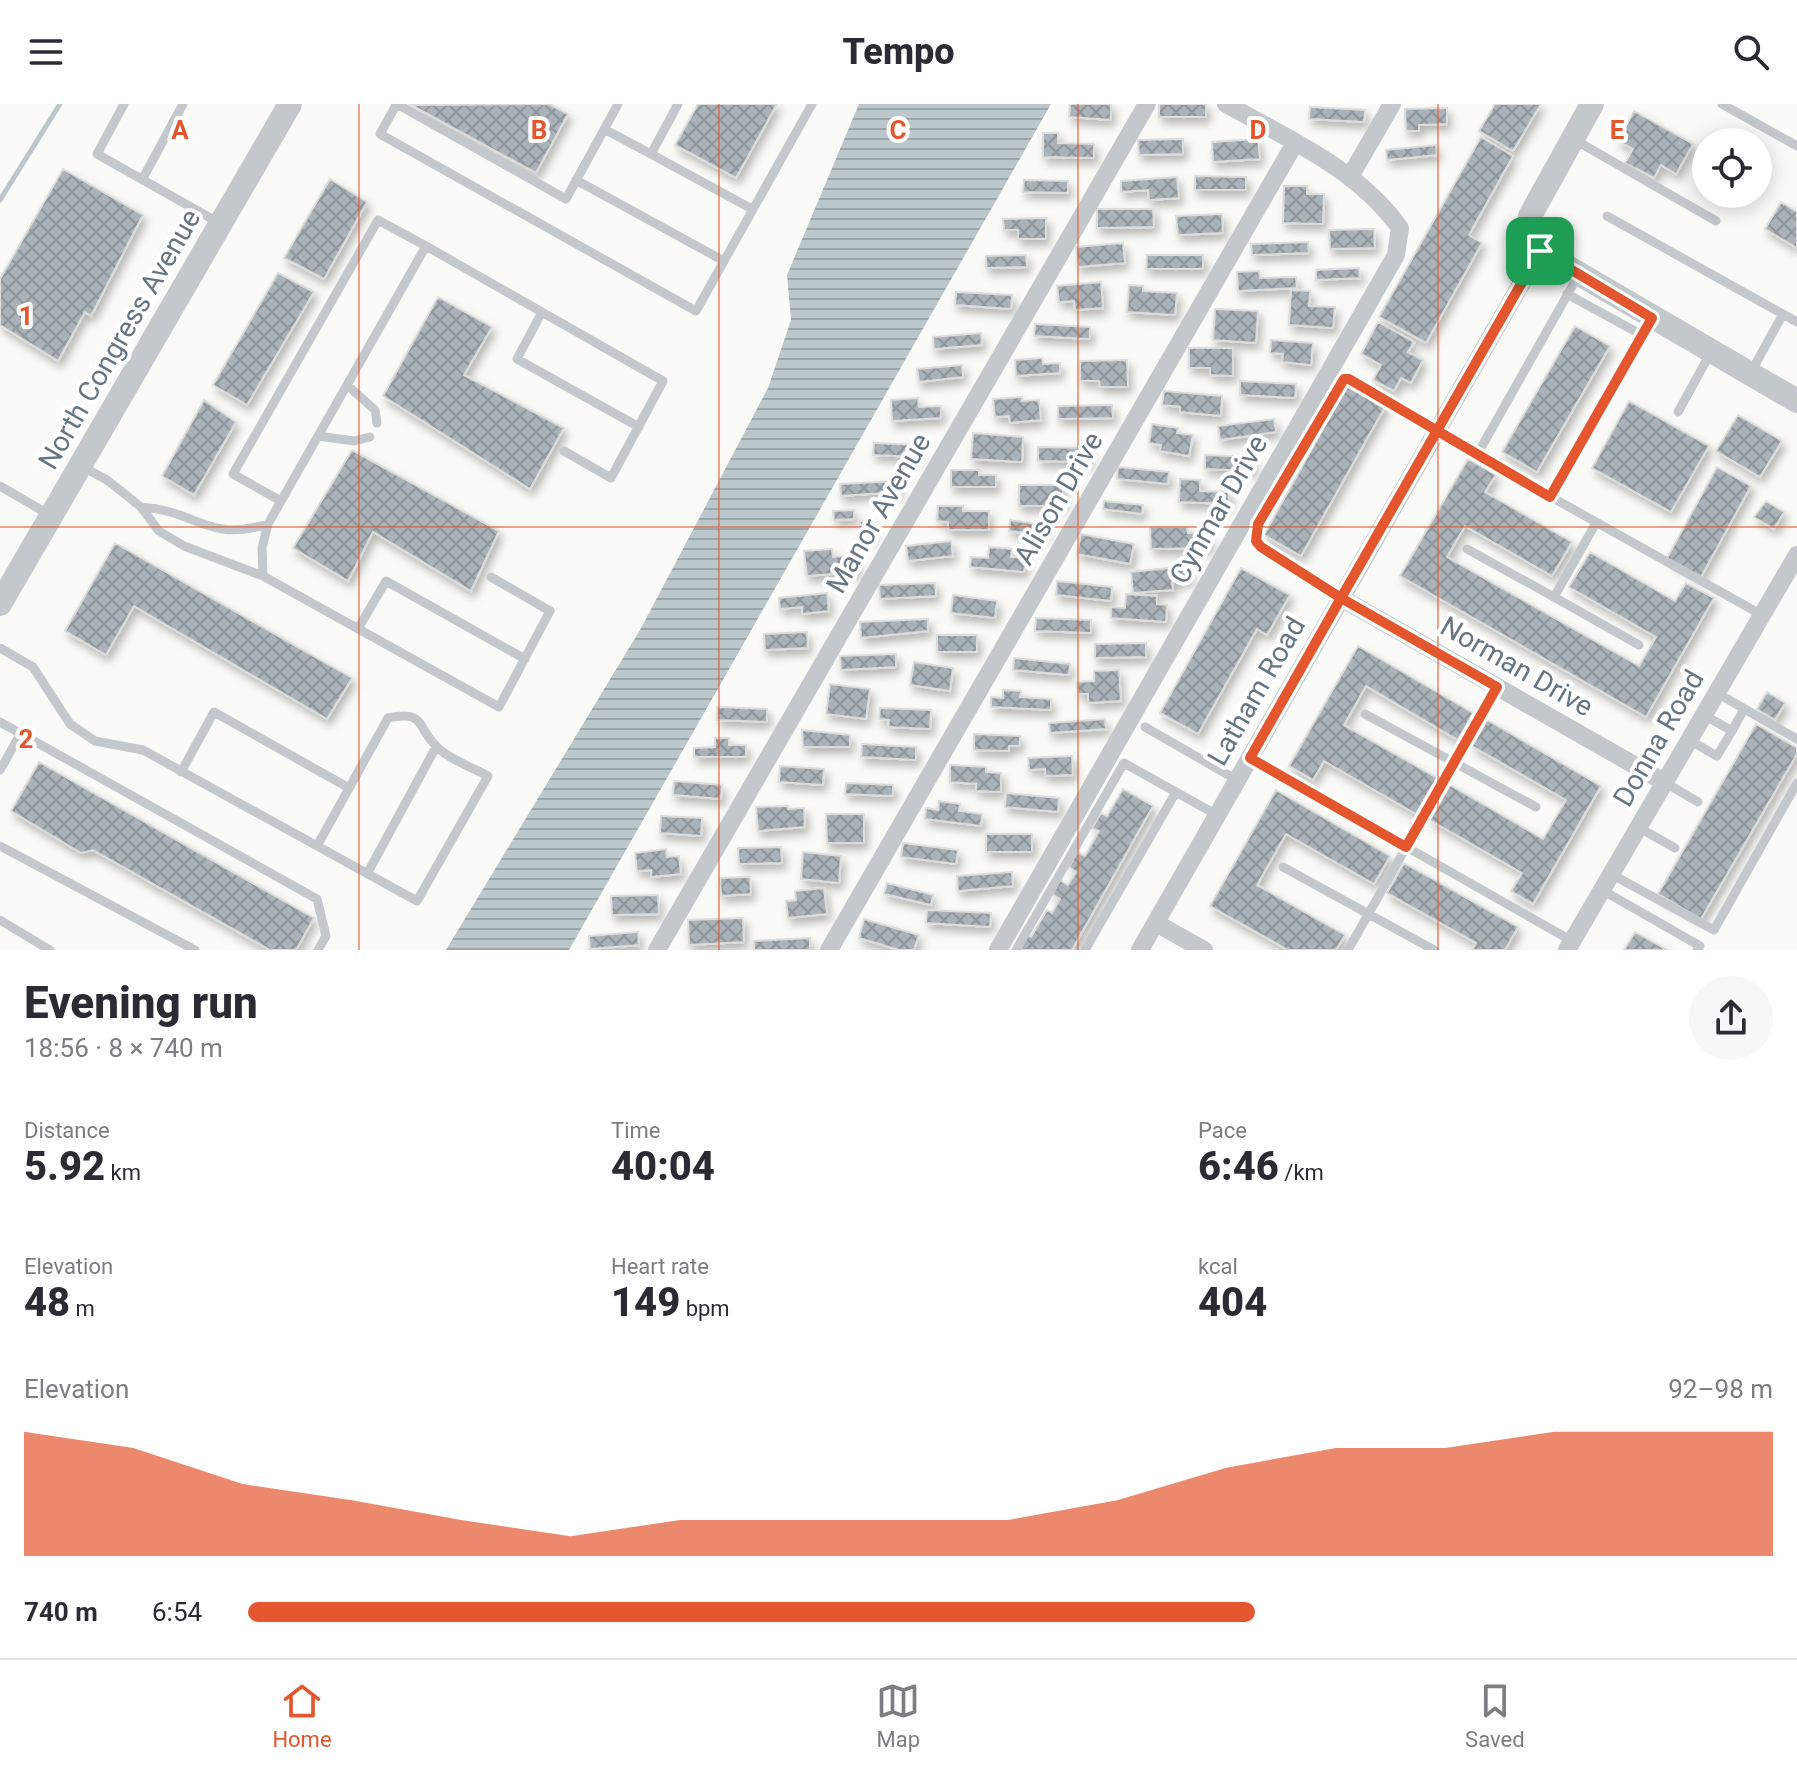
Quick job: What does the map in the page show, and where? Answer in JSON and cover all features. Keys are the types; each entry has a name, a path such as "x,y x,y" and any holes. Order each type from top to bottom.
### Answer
{"street":[{"name":"North Congress Avenue","path":"0,604 290,104"},
{"name":"Manor Avenue","path":"657,950 1147,104"},
{"path":"1226,104 1351,175 1392,104"},
{"path":"1592,104 1530,216 1530,229 1540,251 1573,285 1647,327 1711,352 1797,401"},
{"name":"Alison Drive","path":"829,950 1295,143"},
{"name":"Cynmar Drive","path":"998,950 1396,255 1400,228 1387,209 1351,175"},
{"name":"Latham Road","path":"1140,950 1540,251"},
{"name":"Donna Road","path":"1569,945 1797,555"},
{"name":"Norman Drive","path":"1341,598 1664,782"},
{"path":"1156,923 1203,950"}],"lane":[{"path":"124,104 97,154 221,224"},
{"path":"142,180 183,104"},
{"path":"604,104 616,107 566,199 397,104 380,134 696,311 812,104"},
{"path":"651,154 678,104"},
{"path":"1722,104 1797,146"},
{"path":"604,129 752,209"},
{"path":"1567,147 1716,221"},
{"path":"576,180 724,261"},
{"path":"1607,216 1797,322"},
{"path":"281,501 233,474 378,220 663,381 611,478 564,451"},
{"path":"263,576 262,548 268,524 426,246"},
{"path":"1477,455 1573,285"},
{"path":"542,312 517,359 639,427"},
{"path":"1750,374 1783,314"},
{"path":"1550,497 1647,327"},
{"path":"1678,412 1711,352"},
{"path":"1341,598 1256,541 1258,524 1344,379 1349,379 1437,433 1762,615"},
{"path":"347,385 375,410 377,423"},
{"path":"318,436 354,441 370,437"},
{"path":"80,465 107,480 141,507 159,531 184,546 263,576 499,707 550,611 491,577"},
{"path":"0,486 51,516"},
{"path":"141,507 161,508 229,532 268,524"},
{"path":"1554,597 1596,523"},
{"path":"1467,549 1639,645"},
{"path":"359,627 386,581 525,659"},
{"path":"0,648 33,667 70,724 95,741 143,750 181,772 417,901 488,776 436,747 420,721 406,714 388,718 317,846"},
{"path":"1348,950 1497,687"},
{"path":"1716,693 1797,739"},
{"path":"1689,740 1717,756 1744,709"},
{"path":"181,772 214,712 349,788"},
{"path":"1365,714 1536,807"},
{"path":"1704,715 1732,731"},
{"path":"0,722 317,899 326,936 318,950"},
{"path":"1145,727 1237,780"},
{"path":"0,770 21,733"},
{"path":"367,874 436,747"},
{"path":"1250,758 1569,945"},
{"path":"1016,950 1124,763 1217,815"},
{"path":"1664,782 1698,802"},
{"path":"1606,882 1714,930 1797,783"},
{"path":"1085,950 1176,792"},
{"path":"1638,827 1675,848"},
{"path":"0,846 195,950"},
{"path":"1283,867 1434,950"},
{"path":"1606,882 1700,946 1697,950"},
{"path":"0,920 50,950"}],"shaded area":[{"path":"859,104 1051,104 569,950 446,950 640,630 768,388 791,320 787,275"}],"building":[{"path":"549,104 568,114 536,173 411,105"},
{"path":"698,104 777,104 736,178 675,145"},
{"path":"1070,104 1111,104 1111,120 1069,117"},
{"path":"1159,104 1206,104 1206,117 1159,117"},
{"path":"1495,104 1541,104 1513,151 1479,131"},
{"path":"1310,107 1365,110 1364,122 1309,119"},
{"path":"1447,108 1447,124 1419,125 1419,131 1406,131 1405,109"},
{"path":"1634,111 1692,146 1676,174 1661,165 1654,178 1625,163 1633,149 1618,141"},
{"path":"1043,133 1058,133 1058,143 1094,144 1094,158 1043,157"},
{"path":"1481,137 1513,156 1469,235 1482,243 1426,343 1379,317"},
{"path":"1183,139 1183,154 1139,155 1138,140"},
{"path":"1258,139 1260,159 1213,162 1212,142"},
{"path":"1436,145 1437,155 1387,160 1386,150"},
{"path":"63,169 143,215 91,316 85,312 58,361 0,325 0,279"},
{"path":"1195,176 1246,177 1246,190 1195,190"},
{"path":"1177,177 1179,198 1149,200 1148,190 1121,192 1121,181"},
{"path":"330,179 367,202 324,279 284,258"},
{"path":"1024,180 1068,181 1068,193 1023,192"},
{"path":"1284,186 1307,186 1307,194 1324,194 1323,224 1283,223"},
{"path":"1781,202 1797,212 1797,248 1765,229"},
{"path":"1097,209 1153,209 1154,227 1097,228"},
{"path":"1222,214 1223,233 1178,235 1176,216"},
{"path":"1046,218 1046,239 1018,239 1018,230 1004,230 1003,219"},
{"path":"1374,229 1375,248 1330,249 1329,230"},
{"path":"1308,242 1309,253 1252,255 1251,244"},
{"path":"1123,243 1125,263 1078,267 1076,247"},
{"path":"1026,255 1027,267 986,268 986,256"},
{"path":"1147,255 1203,255 1203,269 1146,269"},
{"path":"1359,268 1360,278 1316,280 1316,270"},
{"path":"1259,271 1260,278 1296,277 1297,288 1238,291 1237,272"},
{"path":"278,273 314,292 247,405 213,385"},
{"path":"1101,282 1103,308 1075,310 1074,301 1059,302 1057,286"},
{"path":"1129,285 1143,286 1143,291 1177,293 1175,315 1127,312"},
{"path":"1291,290 1310,291 1309,306 1335,307 1333,328 1289,325"},
{"path":"956,292 1012,295 1011,309 955,305"},
{"path":"438,297 492,327 464,375 564,428 530,489 383,396"},
{"path":"1215,309 1258,311 1256,343 1213,340"},
{"path":"1378,322 1414,342 1408,352 1423,360 1411,383 1401,378 1394,391 1373,380 1381,365 1361,354"},
{"path":"1035,324 1090,327 1090,339 1034,336"},
{"path":"1575,326 1610,346 1537,472 1502,452"},
{"path":"981,333 982,345 934,349 933,337"},
{"path":"1271,340 1313,343 1311,365 1282,362 1283,354 1270,353"},
{"path":"1189,348 1233,348 1233,376 1210,375 1210,368 1189,368"},
{"path":"1042,358 1043,364 1060,363 1060,373 1016,376 1015,360"},
{"path":"1127,360 1128,387 1100,387 1099,381 1080,381 1080,361"},
{"path":"962,365 963,377 919,382 917,369"},
{"path":"1240,381 1296,384 1295,398 1240,395"},
{"path":"1348,384 1386,405 1301,556 1264,535"},
{"path":"1164,391 1222,396 1221,416 1180,412 1180,407 1162,405"},
{"path":"1022,397 1022,401 1039,400 1041,420 1010,423 1009,416 995,417 993,399"},
{"path":"918,398 919,407 941,406 941,418 892,421 891,400"},
{"path":"204,400 236,422 194,495 162,476"},
{"path":"1629,401 1709,446 1671,512 1592,468"},
{"path":"1112,405 1113,418 1058,419 1058,406"},
{"path":"1738,415 1782,441 1760,477 1716,451"},
{"path":"1274,419 1276,432 1220,440 1218,426"},
{"path":"1152,424 1178,428 1177,433 1193,435 1189,456 1160,451 1161,445 1149,443"},
{"path":"973,433 1023,437 1022,462 971,459"},
{"path":"874,443 918,445 917,457 873,455"},
{"path":"1038,447 1089,448 1089,462 1038,461"},
{"path":"352,450 499,531 471,591 373,532 348,581 293,548"},
{"path":"1205,455 1253,457 1253,471 1205,469"},
{"path":"1468,459 1496,475 1485,492 1572,542 1552,576 1465,526 1447,557 1639,666 1656,637 1569,587 1590,552 1675,601 1686,583 1714,598 1646,717 1400,576"},
{"path":"1118,467 1169,472 1168,484 1117,479"},
{"path":"1717,467 1751,486 1701,577 1667,558"},
{"path":"951,470 979,470 979,475 996,475 996,487 951,487"},
{"path":"1180,479 1200,480 1200,491 1229,492 1229,504 1179,502"},
{"path":"898,481 899,492 841,496 840,484"},
{"path":"1019,485 1063,485 1063,506 1019,506"},
{"path":"1104,501 1143,505 1142,514 1103,509"},
{"path":"1766,501 1784,512 1774,529 1754,517"},
{"path":"938,506 963,506 963,511 989,511 989,530 948,530 948,522 937,521"},
{"path":"854,510 854,519 834,520 833,511"},
{"path":"1010,520 1045,525 1044,535 1009,531"},
{"path":"860,521 871,521 872,537 861,538"},
{"path":"1150,527 1187,527 1188,533 1209,533 1209,548 1151,549"},
{"path":"1081,534 1134,544 1130,564 1077,554"},
{"path":"951,541 953,556 908,561 906,546"},
{"path":"115,543 352,678 327,719 134,606 106,655 65,631"},
{"path":"989,547 1012,549 1011,557 1026,558 1024,572 970,567 971,557 988,558"},
{"path":"832,549 833,557 856,555 857,572 807,576 804,551"},
{"path":"1188,566 1190,580 1172,582 1173,590 1133,593 1131,572"},
{"path":"1241,568 1290,595 1267,635 1257,629 1198,734 1160,713"},
{"path":"1057,581 1112,587 1111,601 1056,595"},
{"path":"935,583 936,596 880,599 879,585"},
{"path":"827,593 829,611 802,614 802,607 780,609 779,598"},
{"path":"1126,594 1157,596 1157,604 1167,605 1166,622 1111,618 1111,607 1125,608"},
{"path":"953,595 997,601 995,618 951,613"},
{"path":"1036,618 1091,620 1091,633 1035,631"},
{"path":"928,619 928,631 861,638 860,622"},
{"path":"807,632 808,648 765,650 764,634"},
{"path":"937,635 977,635 977,652 937,652"},
{"path":"1146,643 1146,657 1095,658 1095,644"},
{"path":"1358,646 1473,713 1458,740 1366,686 1344,725 1437,778 1416,814 1324,761 1313,780 1289,766"},
{"path":"896,654 896,667 841,670 840,656"},
{"path":"1014,658 1070,664 1069,675 1013,670"},
{"path":"914,662 953,668 950,691 910,685"},
{"path":"1119,670 1121,701 1088,703 1088,694 1078,694 1077,682 1094,681 1094,671"},
{"path":"830,684 870,689 866,719 826,714"},
{"path":"1003,690 1021,691 1020,697 1051,699 1051,710 991,707 991,697 1003,698"},
{"path":"1767,692 1785,703 1775,720 1757,709"},
{"path":"717,707 767,709 767,722 717,720"},
{"path":"880,708 931,710 930,729 888,727 889,720 879,719"},
{"path":"1105,719 1106,729 1050,733 1049,723"},
{"path":"1487,720 1601,786 1533,904 1511,891 1522,873 1430,820 1450,785 1543,839 1566,800 1472,746"},
{"path":"1756,724 1797,748 1797,754 1701,919 1658,894"},
{"path":"802,730 850,735 850,747 803,747"},
{"path":"974,734 1020,736 1020,746 1009,746 1009,751 974,750"},
{"path":"715,738 729,738 729,745 746,745 746,757 694,757 694,748 715,747"},
{"path":"862,744 916,747 916,760 861,757"},
{"path":"1072,756 1073,775 1045,776 1045,769 1029,770 1028,758"},
{"path":"39,762 314,918 296,950 270,950 93,850 81,853 11,811"},
{"path":"950,765 986,767 986,772 1001,773 1001,792 976,791 976,784 950,782"},
{"path":"780,766 824,769 823,785 779,782"},
{"path":"674,781 722,785 721,799 673,795"},
{"path":"846,783 893,785 893,796 845,794"},
{"path":"1123,789 1153,806 1072,950 1019,950 1026,934 1031,937 1047,910 1052,913 1060,899 1052,894 1060,880 1068,885 1076,872 1069,867 1077,852 1085,856 1099,831 1092,828 1101,813 1107,816"},
{"path":"1276,790 1390,856 1374,884 1286,834 1257,885 1345,935 1336,950 1288,950 1210,906"},
{"path":"1006,793 1059,798 1058,812 1005,807"},
{"path":"939,801 960,804 959,811 982,814 981,826 925,819 926,808 938,810"},
{"path":"788,806 788,809 804,808 805,827 758,831 756,807"},
{"path":"826,814 864,814 864,843 827,843"},
{"path":"661,816 702,818 701,836 660,833"},
{"path":"986,834 1032,834 1032,852 986,852"},
{"path":"903,843 958,850 956,864 901,857"},
{"path":"781,847 782,863 739,864 738,848"},
{"path":"666,849 667,857 679,856 681,874 651,877 651,870 637,871 635,853"},
{"path":"803,852 841,856 839,883 801,879"},
{"path":"1404,863 1518,927 1505,950 1472,950 1476,943 1387,893"},
{"path":"1012,872 1013,886 958,891 957,876"},
{"path":"750,877 751,894 721,896 720,878"},
{"path":"887,883 933,895 931,905 884,894"},
{"path":"824,888 827,914 788,918 786,901 796,900 795,891"},
{"path":"658,895 659,914 612,915 611,896"},
{"path":"927,910 991,913 990,927 926,923"},
{"path":"743,918 744,942 689,945 688,920"},
{"path":"864,919 919,935 914,950 899,950 859,938"},
{"path":"638,932 639,945 590,949 589,936"},
{"path":"1635,932 1667,950 1624,950"},
{"path":"810,938 810,950 754,950 754,941"}],"waterway":[{"path":"0,200 60,104"}],"route":[{"path":"1540,251 1437,433 1341,598 1497,687 1406,847 1250,758 1341,598 1261,547 1256,541 1258,524 1344,379 1349,379 1437,433 1550,497 1652,318 1550,260 1540,251"}]}
